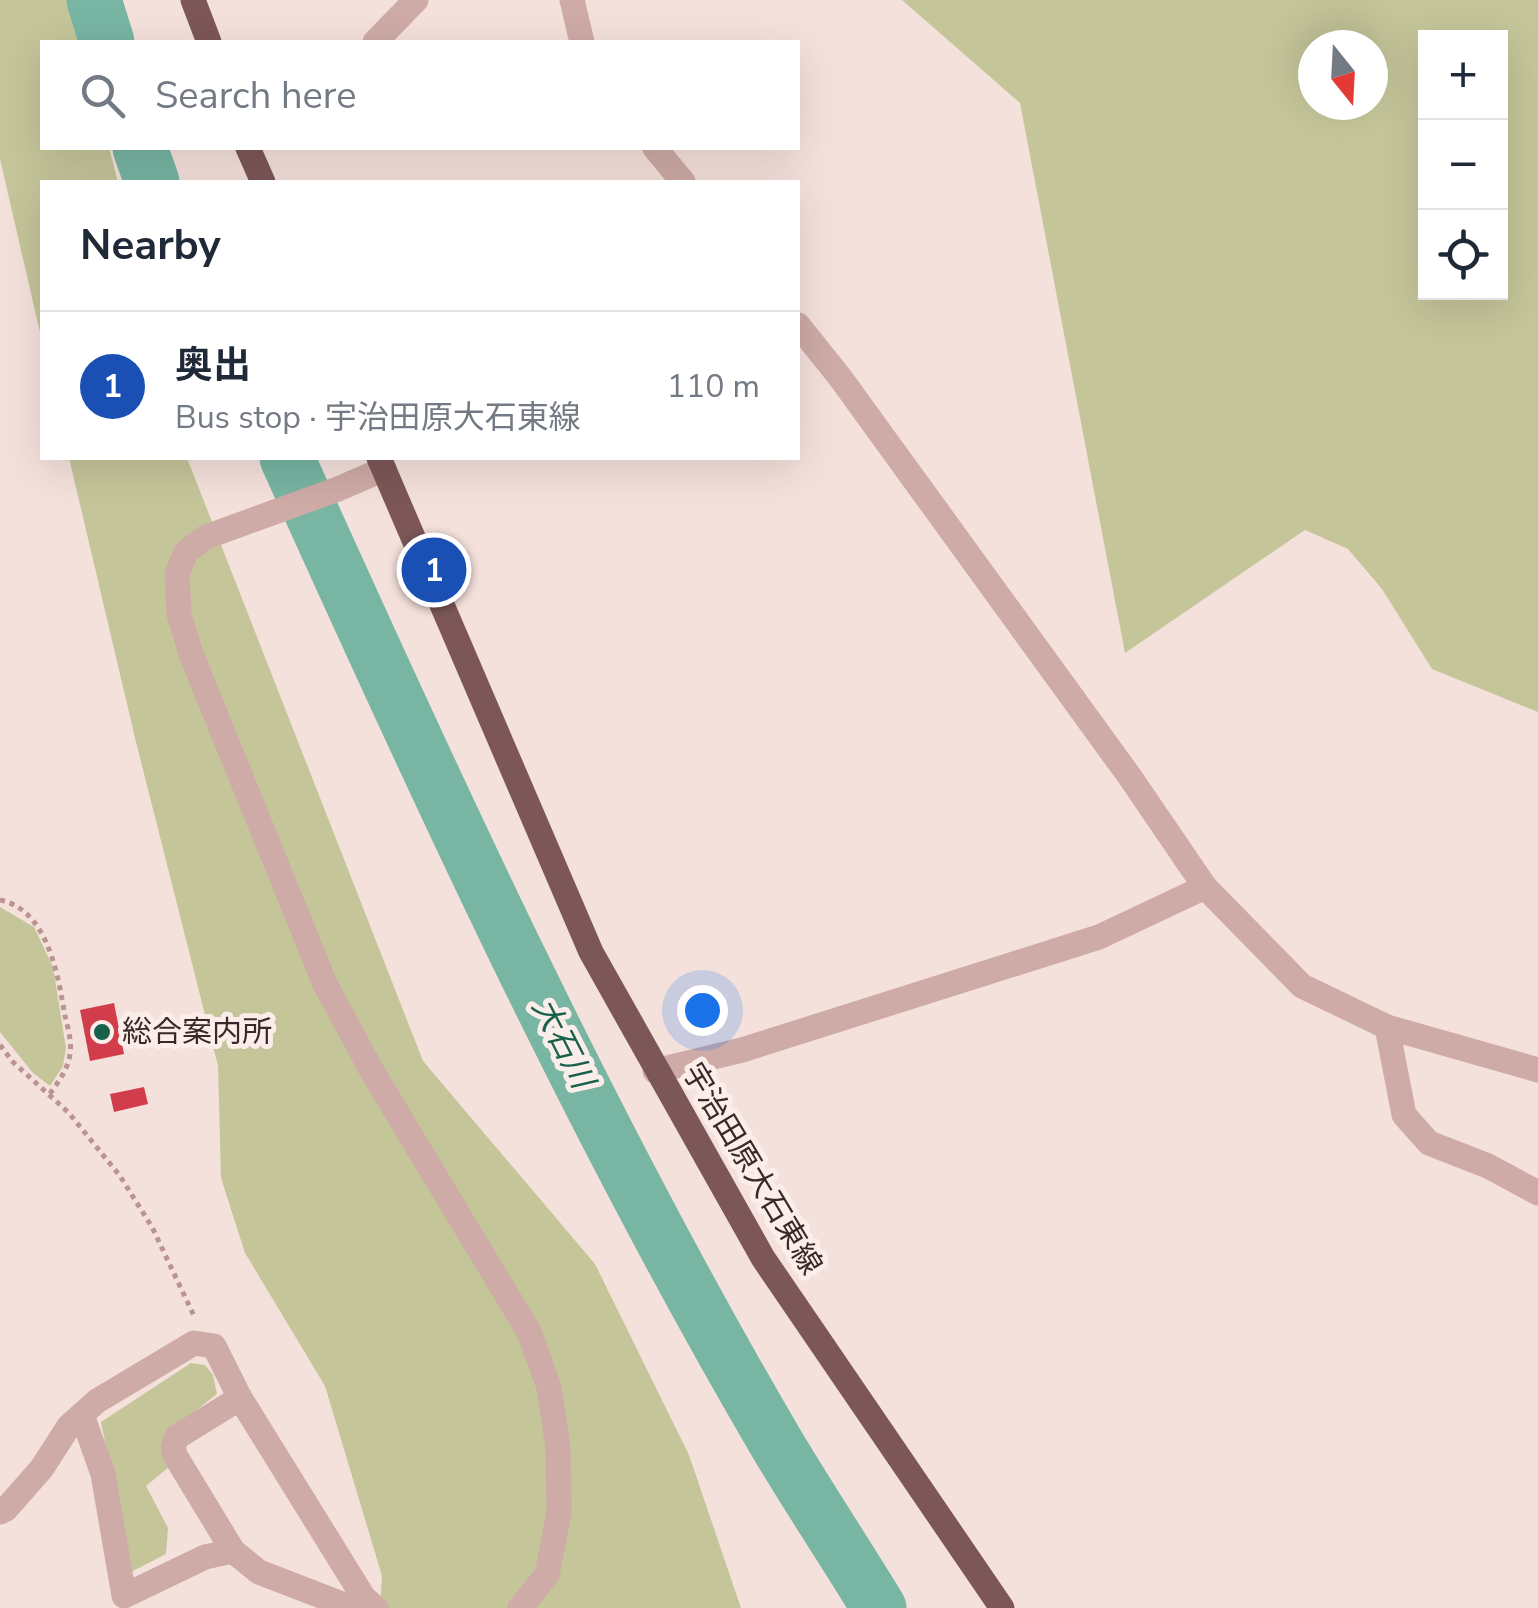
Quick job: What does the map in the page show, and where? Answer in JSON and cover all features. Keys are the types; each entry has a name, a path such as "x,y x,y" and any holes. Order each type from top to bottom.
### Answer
{"main road":[{"path":"193,0 207,40"},
{"path":"249,150 262,180"},
{"name":"宇治田原大石東線","path":"382,463 591,952 763,1258 1002,1608"}],"street":[{"path":"377,40 416,0"},
{"path":"572,0 582,40"},
{"path":"657,150 681,180"},
{"path":"800,327 1107,745 1205,887 1302,986 1387,1027 1538,1070"},
{"path":"382,463 338,490 206,536 186,552 176,574 179,614 191,654 325,984 373,1073 529,1332 549,1388 558,1448 559,1513 547,1575 520,1608"},
{"path":"655,1070 742,1050 1099,937 1205,887"},
{"path":"1387,1027 1404,1115 1430,1143 1488,1166 1538,1194"},
{"path":"0,1512 42,1468 69,1426 97,1402 178,1351 194,1343 207,1343 214,1346 240,1398 364,1598 376,1608"},
{"path":"240,1398 177,1437 173,1448 233,1551 259,1572 352,1608"},
{"path":"82,1415 103,1474 124,1596 204,1557 233,1551"}],"path":[{"path":"0,900 12,903 36,925 56,966 72,1049 68,1067 49,1095"},
{"path":"0,1045 69,1114 120,1176 152,1227 207,1343"}],"green space":[{"path":"0,0 72,0 82,40 40,40 40,150 110,150 117,180 40,180 40,332 0,159"},
{"path":"902,0 1538,0 1538,712 1432,669 1382,589 1348,549 1305,530 1125,653 1020,103"},
{"path":"69,460 188,460 423,1061 595,1264 689,1455 741,1608 380,1608 382,1576 325,1386 245,1253 221,1178 218,1066"},
{"path":"0,907 34,927 53,967 66,1048 63,1066 50,1086 33,1073 0,1032"},
{"path":"191,1363 205,1365 213,1375 217,1394 166,1434 160,1449 170,1466 146,1486 168,1528 166,1554 131,1572 101,1422"}],"building":[{"name":"総合案内所","path":"114,1003 124,1054 90,1061 80,1010"},
{"path":"144,1087 148,1104 114,1112 110,1094"}],"waterway":[{"name":"大石川","path":"94,0 106,40"},
{"name":"大石川","path":"141,150 151,180"},
{"name":"大石川","path":"288,460 459,832 579,1079 707,1322 879,1608"}],"place":[{"name":"奥出","path":"434,570"},
{"name":"総合案内所","path":"102,1032"}]}
